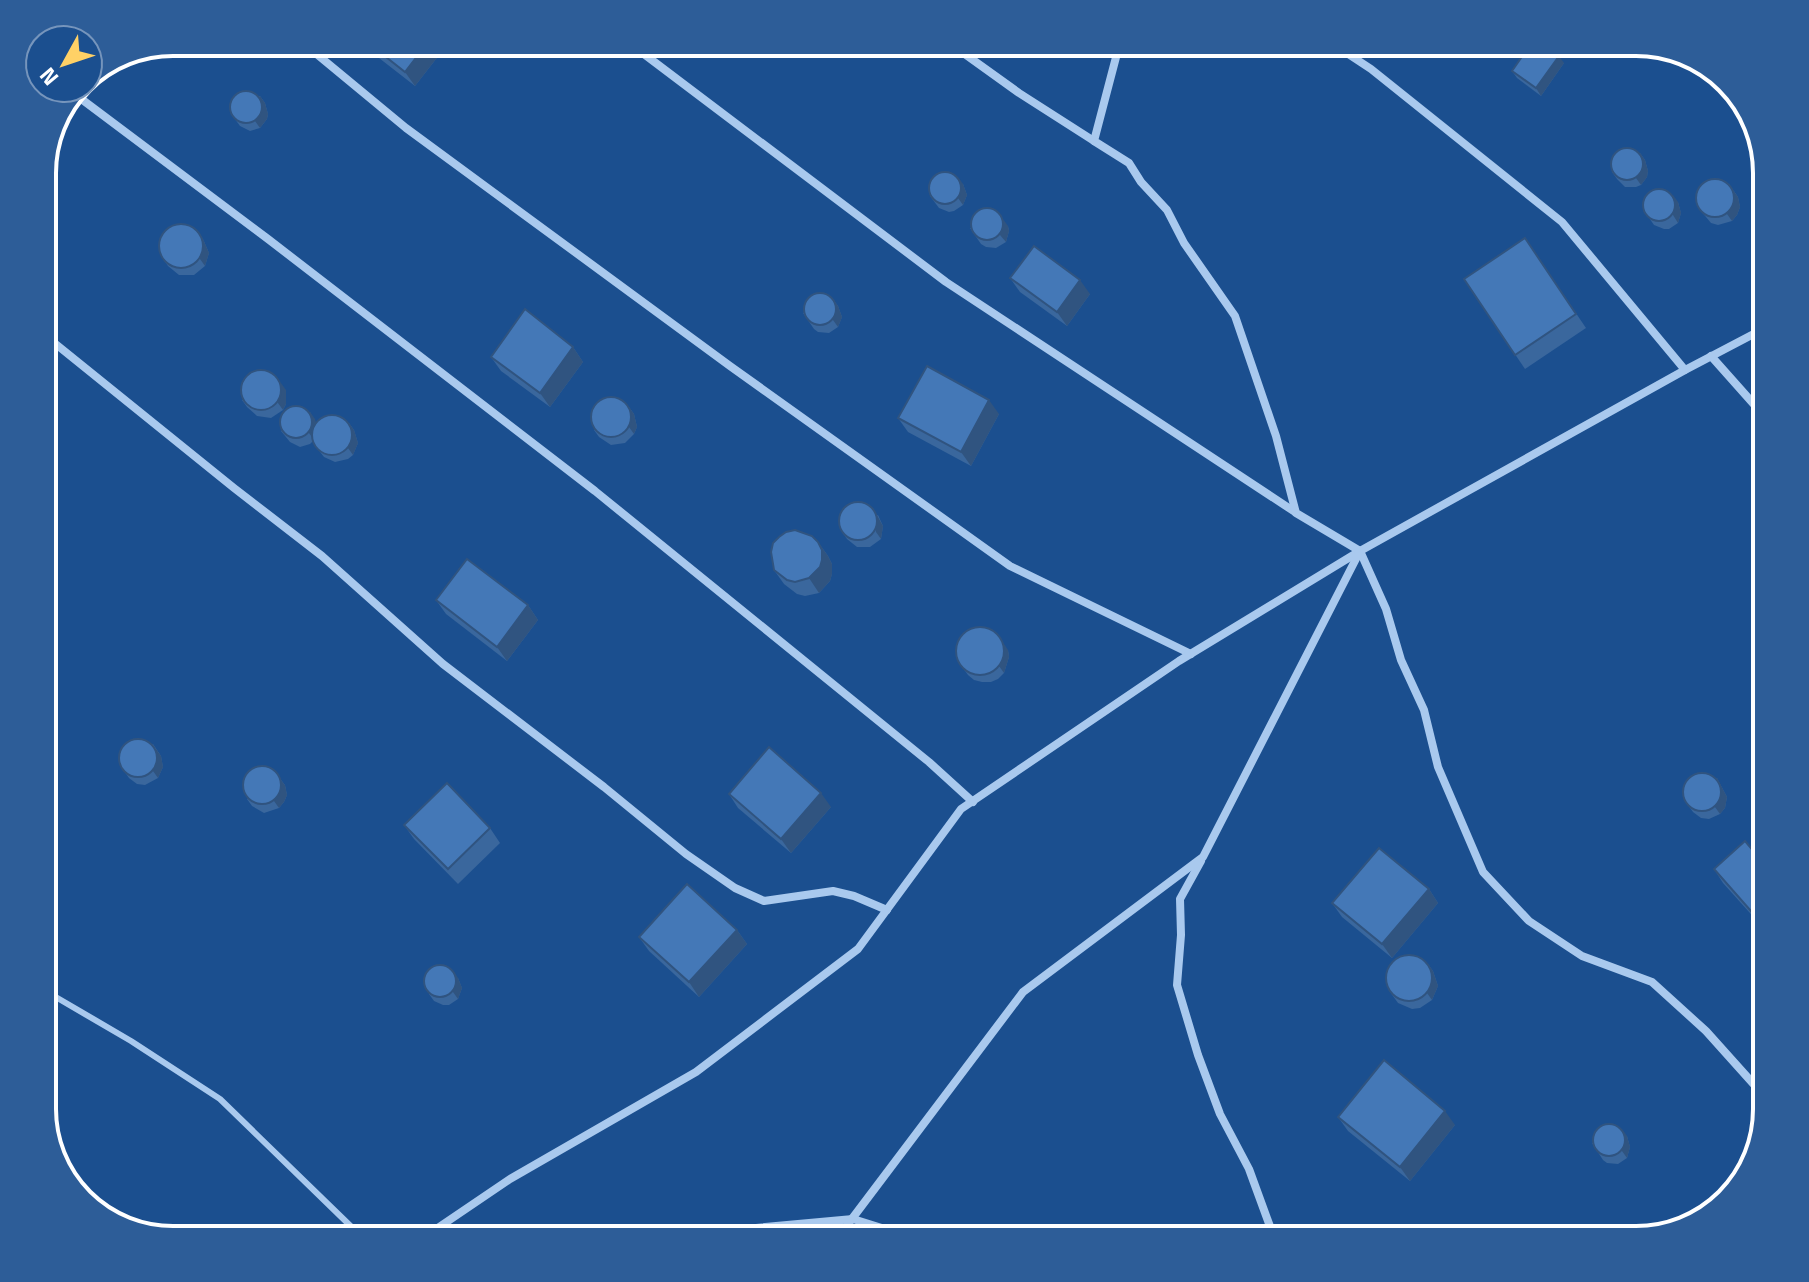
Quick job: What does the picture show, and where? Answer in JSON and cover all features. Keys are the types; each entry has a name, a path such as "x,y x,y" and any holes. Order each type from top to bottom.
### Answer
{"street":[{"path":"319,56 406,128 730,366 1010,566 1191,654"},
{"path":"647,56 946,282 1296,513 1360,551 1386,609 1401,660 1424,710 1438,767 1483,872 1529,921 1582,956 1652,982 1706,1031 1753,1083"},
{"path":"967,56 1129,163 1141,182 1167,210 1184,243 1235,316 1276,436 1296,513"},
{"path":"1094,141 1116,56"},
{"path":"1351,56 1562,222 1685,370"},
{"path":"88,104 595,491 917,751 973,802"},
{"path":"441,1226 510,1179 696,1072 858,949 961,809 1191,654 1360,551 1753,334"},
{"path":"56,344 322,556 443,664 686,854 735,888 764,901 833,891 887,910"},
{"path":"1711,356 1753,403"},
{"path":"1270,1226 1249,1169 1220,1114 1177,985 1180,899 1360,551"},
{"path":"847,1226 1023,992 1203,857"},
{"path":"777,1226 853,1219 875,1226"}],"lane":[{"path":"56,997 220,1099 351,1226"}],"building":[{"path":"385,56 417,56 405,72"},
{"path":"1522,56 1559,56 1536,88 1512,71"},
{"path":"246,91 258,95 262,107 258,119 246,123 234,119 230,107 234,95"},
{"path":"1627,148 1639,152 1643,164 1639,176 1627,180 1615,176 1611,164 1615,152"},
{"path":"945,172 957,176 961,188 957,200 945,204 933,200 929,188 933,176"},
{"path":"1715,179 1729,184 1734,198 1729,212 1715,217 1701,212 1696,198 1701,184"},
{"path":"1659,189 1671,193 1675,205 1671,217 1659,221 1647,217 1643,205 1647,193"},
{"path":"987,208 999,212 1003,224 999,236 987,240 975,236 971,224 975,212"},
{"path":"181,224 196,231 203,246 196,261 181,268 166,261 159,246 166,231"},
{"path":"1525,238 1576,314 1515,355 1464,279"},
{"path":"1034,246 1080,280 1057,312 1010,278"},
{"path":"820,293 832,297 836,309 832,321 820,325 808,321 804,309 808,297"},
{"path":"525,309 573,347 540,393 491,357"},
{"path":"927,366 989,400 961,452 898,418"},
{"path":"261,370 275,376 281,390 275,404 261,410 247,404 241,390 247,376"},
{"path":"611,397 625,403 631,417 625,431 611,437 597,431 591,417 597,403"},
{"path":"296,406 308,410 312,422 308,434 296,438 284,434 280,422 284,410"},
{"path":"332,415 346,421 352,435 346,449 332,455 318,449 312,435 318,421"},
{"path":"858,502 872,507 877,521 872,535 858,540 844,535 839,521 844,507"},
{"path":"795,530 812,536 818,542 822,560 820,567 809,578 795,582 774,570 771,552 773,543 779,537"},
{"path":"467,559 528,605 497,647 436,600"},
{"path":"980,627 997,634 1004,651 997,668 980,675 963,668 956,651 963,634"},
{"path":"138,739 152,744 157,758 152,772 138,777 124,772 119,758 124,744"},
{"path":"769,747 821,793 781,839 729,794"},
{"path":"262,766 276,771 281,785 276,799 262,804 248,799 243,785 248,771"},
{"path":"1702,773 1716,778 1721,792 1716,806 1702,811 1688,806 1683,792 1688,778"},
{"path":"447,783 490,828 448,869 404,825"},
{"path":"1745,841 1753,850 1753,913 1714,869"},
{"path":"1379,848 1429,889 1382,944 1332,903"},
{"path":"687,884 737,930 689,982 639,937"},
{"path":"1409,955 1425,962 1432,978 1425,994 1409,1001 1393,994 1386,978 1393,962"},
{"path":"440,965 452,969 456,981 452,993 440,997 428,993 424,981 428,969"},
{"path":"1384,1060 1445,1111 1400,1167 1338,1117"},
{"path":"1609,1124 1621,1128 1625,1140 1621,1152 1609,1156 1597,1152 1593,1140 1597,1128"}]}
